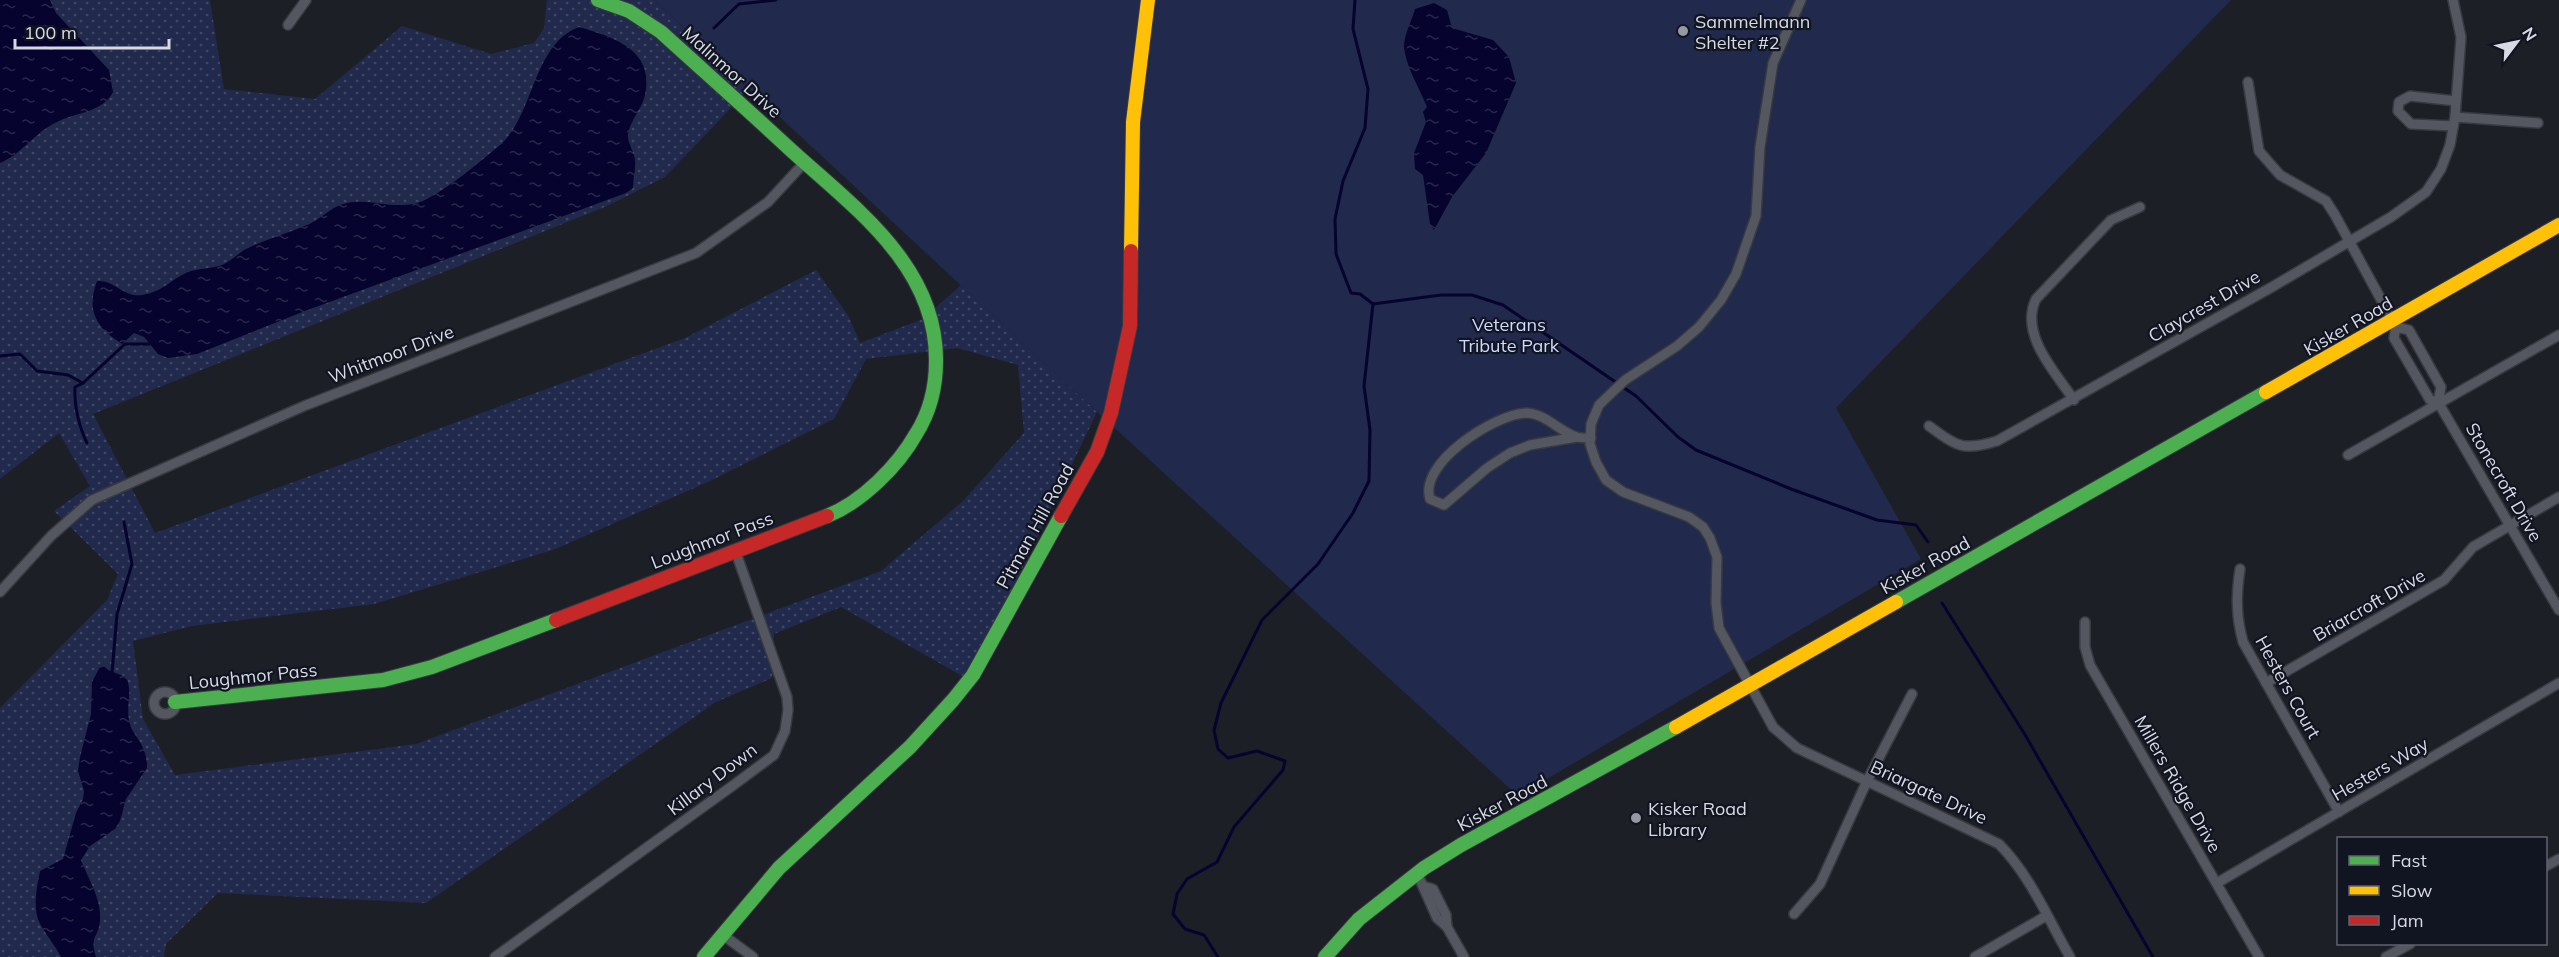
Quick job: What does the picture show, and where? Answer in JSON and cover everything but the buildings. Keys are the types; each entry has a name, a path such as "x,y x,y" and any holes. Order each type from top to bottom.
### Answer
{"main road":[{"name":"Malinmor Drive","path":"598,0 629,10 661,32 805,162"},
{"name":"Pitman Hill Road","path":"704,957 788,859 912,745 951,705 973,675 1097,452 1111,414 1130,326 1132,122 1148,0"},
{"name":"Loughmor Pass","path":"175,702 383,680 432,668 834,513 872,489 910,447 933,401 938,360 930,308 921,288 895,246 805,162"},
{"name":"Kisker Road","path":"1325,957 1359,919 1420,880 1461,846 1587,778 1750,684 2395,324 2559,225"}],"street":[{"path":"288,25 306,0"},
{"path":"1577,437 1527,413 1491,424 1471,435 1441,465 1430,483 1428,493 1430,499 1444,506 1487,468 1510,453 1530,445 1577,437 1591,438 1594,414 1599,405 1625,380 1677,346 1700,327 1721,300 1736,274 1756,216 1760,147 1773,63 1801,0"},
{"name":"Claycrest Drive","path":"1929,426 1951,442 1972,448 1996,441 2074,400 2272,287 2348,240 2391,217 2426,192 2441,169 2450,145 2454,122 2461,36 2452,0"},
{"path":"2248,82 2259,151 2280,175 2326,201 2395,324"},
{"path":"2456,101 2410,96 2399,102 2398,111 2411,124 2538,123"},
{"name":"Whitmoor Drive","path":"0,592 51,536 92,500 304,406 696,253 768,202 805,162"},
{"path":"2074,400 2034,338 2031,309 2036,299 2111,220 2140,207"},
{"name":"Stonecroft Drive","path":"2439,402 2430,400 2394,338 2395,324 2409,330 2420,349 2441,387 2439,402 2559,610"},
{"path":"2348,454 2559,335"},
{"name":"Briargate Drive","path":"1591,438 1596,462 1606,480 1623,492 1689,517 1703,527 1710,538 1717,557 1716,603 1719,628 1773,727 1797,748 1999,844 2012,858 2070,957"},
{"name":"Briarcroft Drive","path":"2266,684 2444,580 2473,547 2559,497"},
{"name":"Killary Down","path":"495,957 774,755 787,723 787,697 735,550"},
{"name":"Hesters Court","path":"2240,569 2235,600 2237,621 2243,642 2339,813"},
{"name":"Millers Ridge Drive","path":"2085,622 2085,646 2090,665 2259,957"},
{"name":"Hesters Way","path":"2217,883 2559,683"},
{"path":"1794,914 1820,884 1867,781 1912,694"},
{"path":"1420,880 1433,889 1446,915 1447,927 1464,957"},
{"path":"1975,957 2046,916"},
{"path":"723,935 753,957"},
{"path":"2386,957 2408,945"}],"green space":[{"path":"0,0 210,0 224,89 315,99 402,26 491,54 534,43 544,28 547,0 654,0 749,89 665,177 607,206 93,414 155,533 685,338 816,270 849,317 860,343 923,319 961,285 1097,412 969,680 841,607 774,634 772,678 716,702 426,903 218,893 166,944 164,957 0,957 0,708 107,600 118,574 54,511 90,486 59,433 0,479","holes":["957,348 1018,365 1024,433 962,502 881,571 416,744 175,775 143,719 133,641 192,626 374,604 553,550 708,482 834,419 866,359"]},
{"name":"Veterans Tribute Park","path":"654,0 2231,0 1836,408 1921,559 1518,796 1097,412"}],"water":[{"path":"0,0 50,0 56,13 109,70 113,92 108,99 95,108 49,126 15,154 0,163"},
{"path":"1434,3 1447,10 1452,28 1493,40 1509,57 1516,83 1486,153 1452,197 1434,230 1430,224 1423,175 1415,169 1414,153 1426,122 1423,112 1427,107 1410,69 1404,42 1415,9"},
{"path":"579,27 607,36 630,49 645,69 644,99 628,133 635,167 633,188 626,193 305,311 197,354 168,358 158,354 144,337 134,333 122,344 100,325 93,310 97,281 109,283 130,294 148,294 159,290 187,272 222,265 248,248 307,225 338,206 359,202 404,205 427,199 437,193 483,159 512,132 552,49 564,36"},
{"path":"105,666 108,670 126,677 129,688 129,720 145,752 147,768 126,799 120,821 115,829 90,846 81,860 99,905 99,926 94,940 96,957 61,957 42,928 36,912 38,884 40,871 63,859 76,813 83,799 84,791 78,771 91,714 92,682 100,667"}],"waterway":[{"path":"714,28 739,4 776,0"},
{"path":"1355,0 1353,29 1368,89 1365,128 1343,181 1335,219 1336,254 1351,293 1360,294 1373,304 1441,295 1472,295 1503,305 1636,396 1678,437 1696,450 1791,489 1877,520 1916,525 1928,542"},
{"path":"1218,957 1204,935 1185,929 1173,914 1177,894 1187,879 1217,862 1234,827 1283,770 1285,761 1257,751 1228,758 1218,749 1214,730 1221,703 1262,620 1318,564 1353,513 1369,481 1370,430 1364,386 1373,304"},
{"path":"87,443 78,416 75,387 83,383 125,344 149,344"},
{"path":"0,356 20,354 37,371 68,375 83,383"},
{"path":"112,673 117,614 132,564 124,522"},
{"path":"1942,603 2024,733 2153,957"}],"traffic: fast":[{"path":"598,0 629,11 661,32 841,195 888,242 907,268 923,297 933,327 936,361 935,380 925,417 908,446 878,482 853,502 827,516"},
{"path":"1896,602 2266,392"},
{"path":"704,957 779,868 910,747 953,700 973,675 1061,516"},
{"path":"175,702 383,680 432,667 556,620"},
{"path":"1325,957 1359,919 1424,868 1461,845 1676,727"}],"traffic: slow":[{"path":"1131,251 1133,122 1148,0"},
{"path":"2266,392 2559,225"},
{"path":"1676,727 1896,602"}],"traffic: jam":[{"path":"1061,516 1097,452 1111,413 1130,326 1131,251"},
{"path":"556,620 827,516"}],"place":[{"name":"Sammelmann Shelter #2","path":"1683,31"},
{"name":"Kisker Road Library","path":"1636,818"}]}
